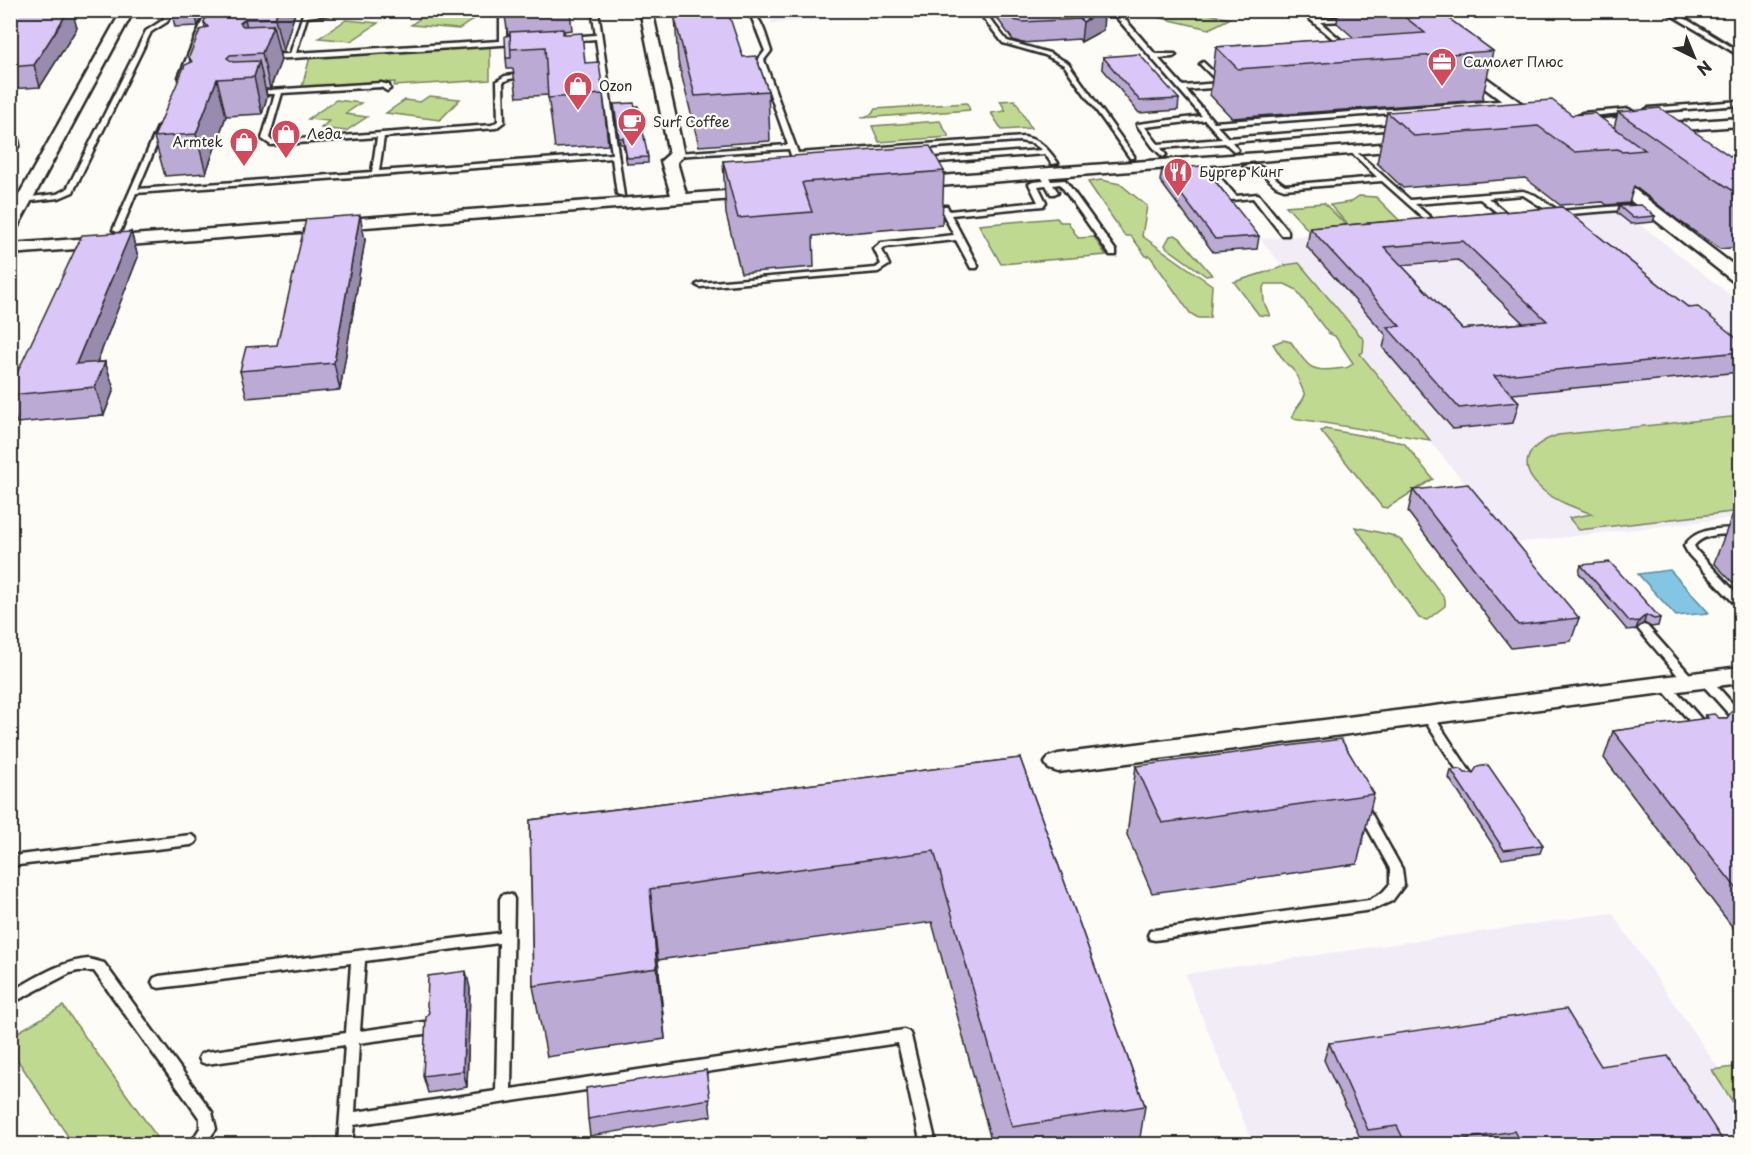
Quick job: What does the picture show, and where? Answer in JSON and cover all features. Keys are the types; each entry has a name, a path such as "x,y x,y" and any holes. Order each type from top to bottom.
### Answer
{"street":[{"path":"10,226 128,10"},
{"path":"646,10 677,155 669,162 679,195"},
{"path":"1456,59 1548,130"},
{"path":"1522,129 1548,130 1738,122"},
{"path":"1567,135 1738,122"},
{"path":"1159,150 1132,157 1048,168 934,188 897,179 1048,168 1204,162 1237,154 1421,141 1353,151 1237,154 1159,150"},
{"path":"1592,164 1740,278"},
{"path":"10,249 767,188"},
{"path":"10,238 621,194 679,195"},
{"path":"1058,763 1322,734 1427,715 1740,675"}],"lane":[{"path":"25,200 59,196 70,190 149,31 165,21 170,10"},
{"path":"177,89 210,10"},
{"path":"292,56 305,15 357,10"},
{"path":"503,10 503,43"},
{"path":"595,10 621,194"},
{"path":"744,10 755,16 768,51 761,60 800,170"},
{"path":"980,10 1005,42 1047,54 1066,64 1132,157"},
{"path":"1113,10 1255,177"},
{"path":"1302,10 1354,54"},
{"path":"1666,10 1740,54"},
{"path":"1315,21 1362,18"},
{"path":"752,34 761,33"},
{"path":"556,39 599,37"},
{"path":"263,57 395,47 524,42"},
{"path":"1153,56 1173,55"},
{"path":"188,62 200,61"},
{"path":"1203,64 1225,85"},
{"path":"592,71 603,70"},
{"path":"279,91 265,139 277,143 494,127 501,122 500,81 507,77 535,75"},
{"path":"241,94 381,85 387,85 387,89"},
{"path":"1181,88 1234,85"},
{"path":"1159,150 1140,126 1142,123 1512,102"},
{"path":"1582,115 1740,103"},
{"path":"117,230 164,119"},
{"path":"1237,154 1400,127"},
{"path":"375,173 383,134"},
{"path":"677,155 868,147 1017,136 1041,144 1054,192"},
{"path":"1353,151 1428,220"},
{"path":"1237,154 1264,170 1284,187 1383,179"},
{"path":"134,191 615,156"},
{"path":"918,162 1048,168"},
{"path":"1204,162 1234,198 1255,196 1285,232"},
{"path":"946,213 1040,204 1042,202 1033,184 1048,168"},
{"path":"1048,168 1057,181 1066,184 1113,253"},
{"path":"1408,202 1528,194 1558,213 1647,206"},
{"path":"1482,196 1503,216"},
{"path":"942,203 974,266"},
{"path":"700,285 878,270 885,265 878,249 884,245 959,237"},
{"path":"1740,531 1703,534 1692,539 1689,546 1692,553 1740,603"},
{"path":"1643,628 1740,719"},
{"path":"1665,685 1712,740"},
{"path":"1427,715 1467,776"},
{"path":"1155,935 1372,905 1387,897 1397,885 1396,869 1358,799"},
{"path":"10,861 191,840"},
{"path":"503,1096 507,898"},
{"path":"159,982 506,937"},
{"path":"345,1144 358,956"},
{"path":"10,999 67,968 92,963 99,967 207,1118 208,1130 197,1144"},
{"path":"206,1058 424,1028"},
{"path":"346,1120 904,1035 929,1144"}],"shaded area":[{"path":"768,10 967,10 772,23 768,11"},
{"path":"1620,208 1740,303 1740,517 1515,543 1260,239"},
{"path":"1612,913 1740,1100 1740,1144 1253,1144 1185,974"}],"green space":[{"path":"1194,10 1229,19 1209,29 1148,15 1156,11"},
{"path":"426,14 474,19 459,29 411,25"},
{"path":"346,20 378,23 351,41 319,38"},
{"path":"490,46 490,80 394,86 395,82 302,87 310,57"},
{"path":"429,96 460,99 440,120 386,113 405,100 420,102"},
{"path":"336,100 361,103 345,114 367,117 346,131 321,128 329,121 308,119"},
{"path":"1015,100 1031,128 1002,130 991,113 1006,111 1000,101"},
{"path":"967,103 970,110 861,118 872,114 875,109"},
{"path":"940,121 949,137 879,142 872,126"},
{"path":"1521,133 1524,135 735,193 735,190"},
{"path":"1101,180 1120,184 1147,206 1142,236 1212,285 1210,318 1198,318 1190,313 1150,256 1146,256 1131,236 1125,236 1088,182"},
{"path":"1359,196 1376,197 1402,223 1350,227 1330,205 1350,202"},
{"path":"1324,203 1348,227 1309,231 1286,206"},
{"path":"1057,218 1060,222 1068,222 1078,238 1094,237 1106,255 1001,264 979,225"},
{"path":"1175,235 1212,275 1206,276 1166,247 1170,236"},
{"path":"1299,263 1364,340 1363,352 1360,354 1430,440 1292,418 1305,395 1295,372 1284,361 1273,344 1283,340 1291,342 1304,361 1313,368 1327,370 1346,368 1353,363 1335,336 1328,333 1295,289 1285,284 1266,284 1263,287 1264,302 1270,316 1259,315 1234,282 1285,265"},
{"path":"1740,416 1740,511 1579,530 1569,518 1592,514 1550,496 1536,483 1527,466 1531,452 1538,445 1558,435"},
{"path":"1325,429 1404,443 1433,479 1387,508 1382,507 1321,431"},
{"path":"1355,527 1391,535 1401,540 1445,599 1445,606 1427,620 1419,618"},
{"path":"63,1006 157,1137 145,1144 73,1144 11,1050 11,1036"},
{"path":"1740,1066 1740,1113 1712,1070"}],"water":[{"path":"1670,570 1709,613 1676,616 1638,574"}],"building":[{"path":"69,10 34,65 10,67 10,11"},
{"path":"209,10 278,10 275,18 245,19 240,23 243,26 273,25 262,53 230,55 227,58 233,62 259,61 254,77 217,79 196,134 154,137 185,65 192,62 189,57 200,30 208,27 204,22"},
{"path":"1007,10 1103,10 1083,22 1080,19 1023,22 1014,20"},
{"path":"1396,10 1437,10 1493,51 1238,69 1216,47 1425,33"},
{"path":"728,12 743,57 756,56 768,91 695,96 674,15"},
{"path":"563,29 563,34 582,33 585,63 599,62 603,94 548,98 545,47 510,49 510,32"},
{"path":"510,35 511,58 506,58 505,36"},
{"path":"1139,54 1179,99 1140,101 1103,57"},
{"path":"1552,100 1572,115 1594,113 1645,150 1574,152 1538,126 1414,136 1387,112"},
{"path":"634,103 638,106 648,157 627,158 623,138 619,138 614,104"},
{"path":"1660,108 1740,163 1740,194 1695,166 1618,112"},
{"path":"19,137 10,150 10,138"},
{"path":"930,146 944,171 805,182 802,183 812,212 738,218 723,161"},
{"path":"1203,166 1259,236 1215,239 1162,169"},
{"path":"1641,205 1655,216 1633,218 1619,206"},
{"path":"1562,207 1689,308 1698,307 1740,341 1740,352 1494,376 1519,402 1459,408 1387,327 1400,326 1310,228","holes":["1463,241 1547,321 1462,329 1384,247"]},
{"path":"360,215 334,363 240,371 246,347 277,345 306,219"},
{"path":"131,232 76,364 105,362 95,387 10,395 10,388 82,235"},
{"path":"1468,484 1579,618 1518,625 1413,490"},
{"path":"1610,562 1660,618 1654,619 1646,615 1639,621 1630,622 1581,565"},
{"path":"1740,711 1740,893 1613,731 1708,718 1705,715 1714,714 1719,718 1727,718 1731,712"},
{"path":"1341,739 1374,794 1162,823 1136,766"},
{"path":"1020,758 1145,1106 1012,1127 934,851 650,889 657,968 533,986 530,820"},
{"path":"1488,765 1543,845 1504,850 1451,770 1461,769 1465,773 1473,773 1477,767"},
{"path":"466,971 463,1071 423,1076 426,1017 429,1012 427,1006 428,976"},
{"path":"1566,1009 1601,1066 1668,1056 1725,1144 1521,1144 1514,1131 1433,1144 1406,1144 1397,1126 1368,1130 1329,1043"},
{"path":"706,1070 710,1099 588,1119 586,1088"},
{"path":"316,1139 315,1144 282,1144"}],"place":[{"name":"Самолет Плюс","path":"1442,88"},
{"name":"Ozon","path":"578,112"},
{"name":"Surf Coffee","path":"632,148"},
{"name":"Леда","path":"286,160"},
{"name":"Armtek","path":"244,168"},
{"name":"Бургер Кинг","path":"1178,198"}]}
